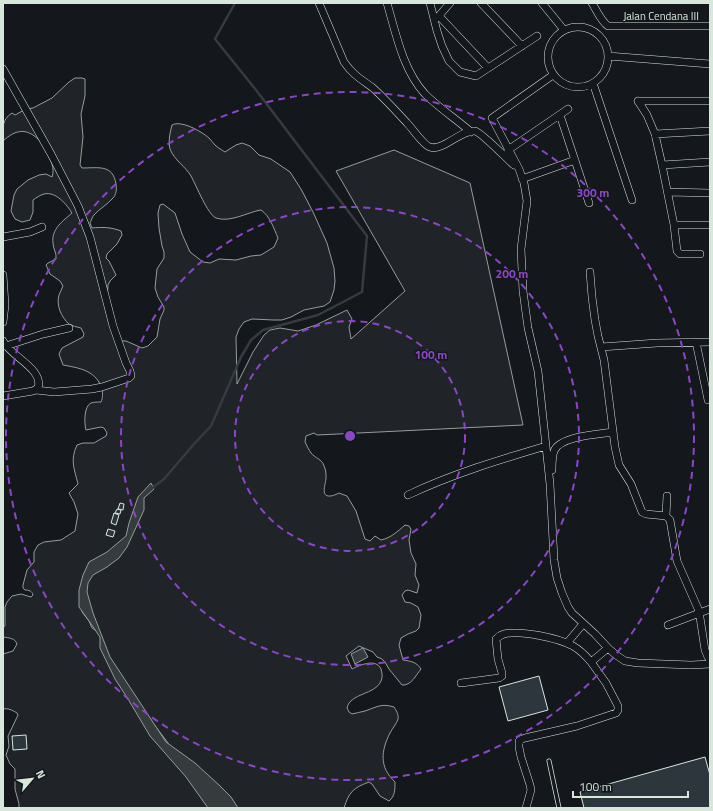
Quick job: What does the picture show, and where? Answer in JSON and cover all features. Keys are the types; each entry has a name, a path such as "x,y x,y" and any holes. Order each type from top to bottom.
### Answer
{"street":[{"path":"319,3 341,56 349,69 389,103 430,147 435,148 463,134 475,131 519,169"},
{"path":"387,3 405,61 412,77 426,95 471,132"},
{"path":"430,3 437,18 442,46 449,61 460,72 476,76 537,36"},
{"path":"437,18 450,3"},
{"path":"482,3 522,46"},
{"path":"542,3 564,30"},
{"name":"Jalan Cendana III","path":"592,3 605,24 612,27 710,26"},
{"path":"437,18 488,68"},
{"path":"575,27 587,28 598,34 605,44 608,56 607,66 602,76 593,84 583,87 572,87 561,82 553,75 548,60 550,45 556,36 564,30 575,27"},
{"path":"608,56 710,64"},
{"path":"3,69 51,154 78,206 90,237 113,326 131,376 129,378 92,389 54,392 36,390 3,396"},
{"path":"553,75 492,118 519,169 524,183 527,200 521,249 523,291 528,328 538,371 550,484 554,560 557,578 562,593 572,613 608,648 626,661 638,663 690,665 710,664"},
{"path":"593,84 632,200"},
{"path":"700,254 680,254 676,249 674,225 668,192 655,134 647,115 638,101 710,101"},
{"path":"508,150 568,109"},
{"path":"560,115 589,203"},
{"path":"655,134 710,131"},
{"path":"522,179 575,160"},
{"path":"662,164 710,162"},
{"path":"668,192 710,193"},
{"path":"674,225 710,225"},
{"path":"3,237 30,232 42,227"},
{"path":"590,272 594,320 604,360 616,453 619,464 631,484 641,510 646,514 666,516 670,520 678,561 700,614 705,650 710,660"},
{"path":"3,275 5,305 3,322"},
{"path":"4,344 69,328"},
{"path":"696,342 708,400"},
{"path":"601,347 710,342"},
{"path":"4,344 28,365 38,378 39,384 36,390"},
{"path":"550,484 554,451 558,445 567,440 613,432"},
{"path":"408,495 468,470 546,446"},
{"path":"666,516 667,496"},
{"path":"668,625 710,609"},
{"path":"567,643 583,624"},
{"path":"461,683 499,678 502,676 498,659 496,639 503,634 528,633 567,643 574,646 584,654 606,683 618,706 616,713 577,726 525,738 519,741 520,752 531,790 526,808"},
{"path":"591,662 608,648"}],"lane":[{"path":"549,761 559,808"}],"shaded area":[{"path":"75,78 85,79 85,96 81,114 83,137 80,165 82,168 104,168 108,170 112,173 116,184 116,192 114,197 94,215 90,223 92,228 103,227 114,229 121,231 122,235 117,244 107,254 106,258 116,275 108,285 107,302 119,341 126,341 142,348 148,346 157,337 160,319 164,310 155,288 157,269 164,258 159,228 158,213 160,205 163,204 175,213 190,252 203,262 210,263 219,259 236,260 261,255 274,247 278,238 269,219 261,210 227,219 216,218 213,216 206,206 191,176 174,157 170,149 169,140 172,125 186,125 196,129 225,152 242,143 250,146 259,155 271,159 290,172 301,189 327,243 334,268 334,290 330,302 324,306 304,310 282,320 252,319 244,322 236,337 237,384 253,352 264,335 270,330 280,328 298,331 316,325 347,310 352,319 349,327 351,339 405,291 336,171 394,150 470,183 523,425 317,435 314,433 306,436 305,442 311,453 322,462 326,470 324,489 325,494 327,496 331,496 339,493 347,496 356,511 365,539 370,541 375,536 381,540 388,538 405,525 409,526 411,529 409,540 411,553 416,564 415,575 419,585 417,593 408,590 402,595 405,602 411,603 418,607 421,615 419,628 401,638 399,645 403,660 415,663 421,669 411,682 402,685 385,662 377,657 373,652 359,646 346,656 352,669 372,663 379,666 382,675 382,680 378,686 353,699 349,703 347,708 349,712 352,714 386,705 394,707 398,714 397,721 390,733 383,752 386,771 395,782 394,795 389,801 380,796 369,782 352,791 344,808 230,808 174,751 117,675 213,808 19,808 15,789 15,769 10,764 6,755 9,746 8,736 18,715 12,710 3,709 3,654 13,651 17,644 13,639 3,637 3,627 5,626 5,607 12,596 21,594 31,597 33,595 31,592 23,588 23,585 27,570 34,562 34,552 38,545 44,542 61,540 75,531 78,514 69,493 78,484 73,464 75,450 77,445 83,443 94,443 106,436 107,433 104,428 101,427 86,430 85,427 85,415 87,408 91,403 101,402 102,400 102,390 98,381 90,373 75,367 63,365 59,354 62,348 83,337 84,334 81,328 69,324 62,314 58,299 63,286 60,281 50,274 46,265 56,259 53,238 56,229 72,213 61,199 53,195 44,194 33,200 33,212 30,220 22,222 15,219 11,211 14,195 17,189 28,180 39,175 46,174 52,177 53,168 42,144 34,136 30,133 16,132 3,141 3,129 4,122 12,113 15,115 52,98","holes":["84,605 99,633 92,628 82,612"]},
{"path":"151,483 154,489 144,498 144,510 127,547 119,558 93,575 88,583 87,592 93,613 110,657 166,742 195,763 219,785 231,797 238,808 208,808 186,777 150,736 115,679 100,648 100,637 79,607 79,590 83,575 89,562 107,552 126,536 138,497"},
{"path":"363,648 368,657 355,664 351,654"}],"building":[{"path":"120,503 124,504 123,510 118,509"},
{"path":"117,509 121,510 120,514 115,513"},
{"path":"114,513 119,515 116,525 111,523"},
{"path":"108,529 115,531 113,537 106,535"},
{"path":"539,676 548,710 508,721 499,687"},
{"path":"26,735 27,749 13,750 12,736"},
{"path":"705,757 710,775 710,808 584,808 580,792"}],"waterway":[{"path":"151,489 164,479 211,426 241,357 251,340 263,330 318,315 362,292 367,236 256,90 215,39 235,3"}]}
